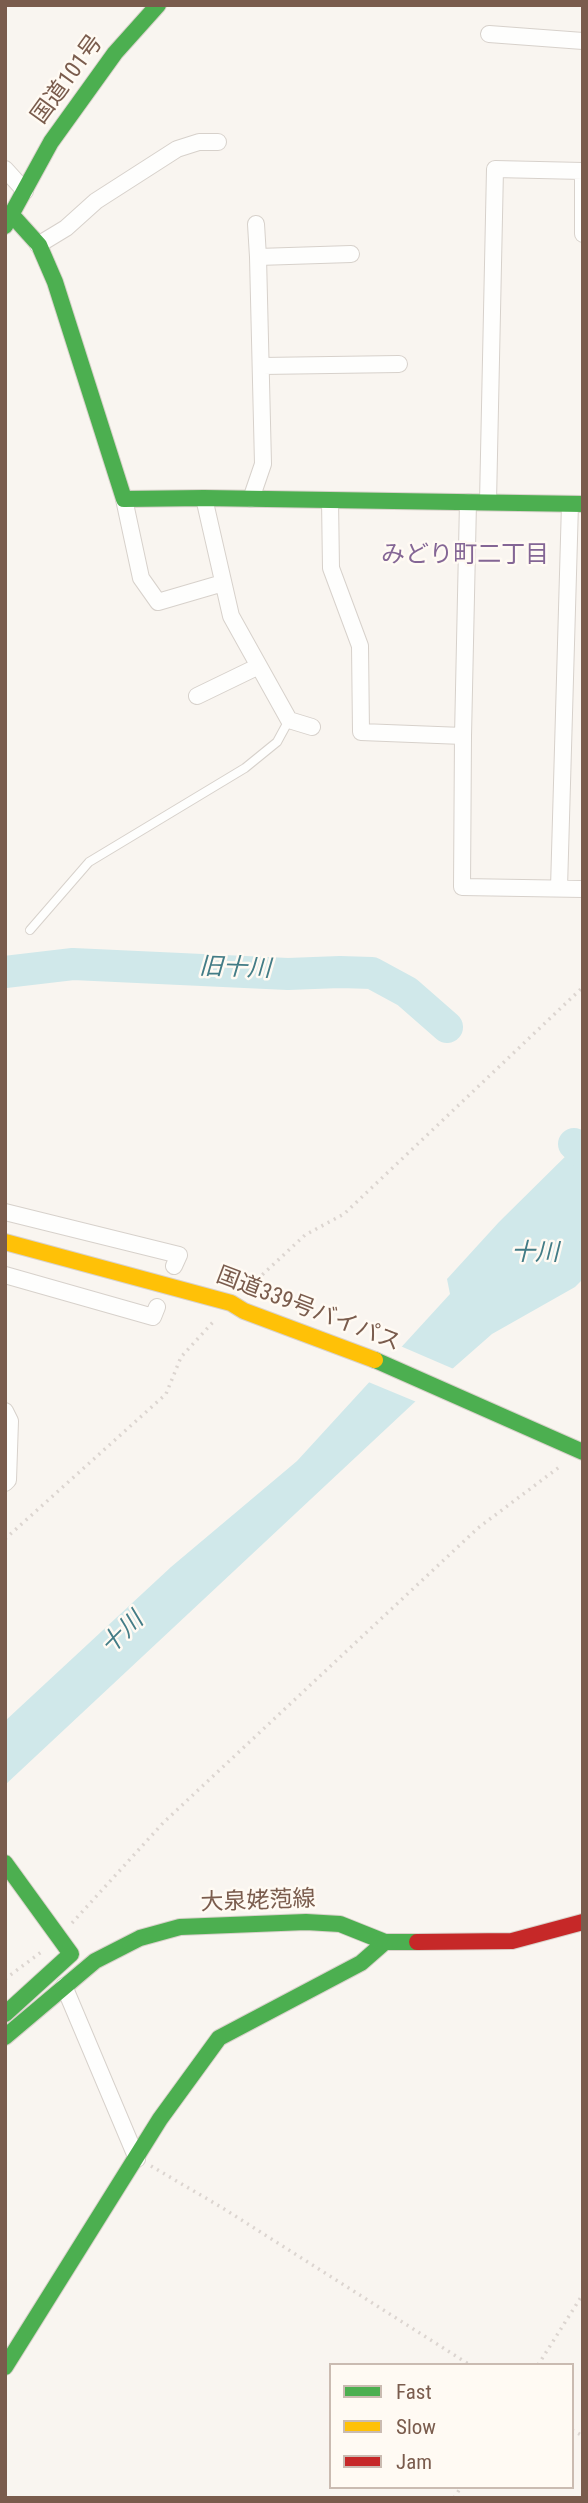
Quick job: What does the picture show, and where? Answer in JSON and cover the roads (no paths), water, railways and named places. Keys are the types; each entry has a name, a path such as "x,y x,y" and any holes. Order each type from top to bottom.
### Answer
{"main road":[{"name":"国道101号","path":"8,220 51,142 115,53 158,5"},
{"path":"8,220 38,245 55,282 124,499 576,504"},
{"name":"国道339号バイパス","path":"5,1242 108,1268 238,1307 403,1371 577,1450"},
{"path":"5,1863 71,1954 5,2014"},
{"name":"大泉姥萢線","path":"5,2037 95,1961 139,1938 180,1927 306,1922 340,1924 385,1942 512,1941 583,1922"},
{"path":"5,2367 10,2349 137,2159 160,2119 219,2038 361,1963 385,1942"}],"street":[{"path":"489,34 583,41"},
{"path":"38,245 66,228 96,201 177,149 199,142 218,142"},
{"path":"5,169 25,191"},
{"path":"488,502 495,170 583,171 583,234"},
{"path":"251,499 262,464 262,366 256,224"},
{"path":"258,257 351,254"},
{"path":"262,366 399,363"},
{"path":"204,498 231,616 289,720 312,727"},
{"path":"124,499 141,578 158,602 223,583"},
{"path":"330,500 331,568 360,646 361,732 463,736"},
{"path":"468,502 462,887 583,889"},
{"path":"559,888 576,504"},
{"path":"197,696 259,666"},
{"path":"5,1212 178,1255 174,1266"},
{"path":"5,1275 153,1317 157,1307"},
{"path":"5,1411 10,1421 8,1480 5,1483"},
{"path":"64,1986 137,2159"}],"lane":[{"path":"30,930 89,862 245,768 277,742 289,720"}],"water":[{"name":"十川","path":"583,1139 583,1279 575,1287 492,1334 418,1399 5,1785 5,1721 171,1567 297,1461 450,1294 447,1279 499,1222"}],"waterway":[{"name":"旧十川","path":"5,972 73,964 288,974 372,973 407,992 447,1027"},
{"name":"旧十川","path":"574,1144 583,1153"}],"district":[{"name":"みどり町二丁目","path":"465,556"}]}
